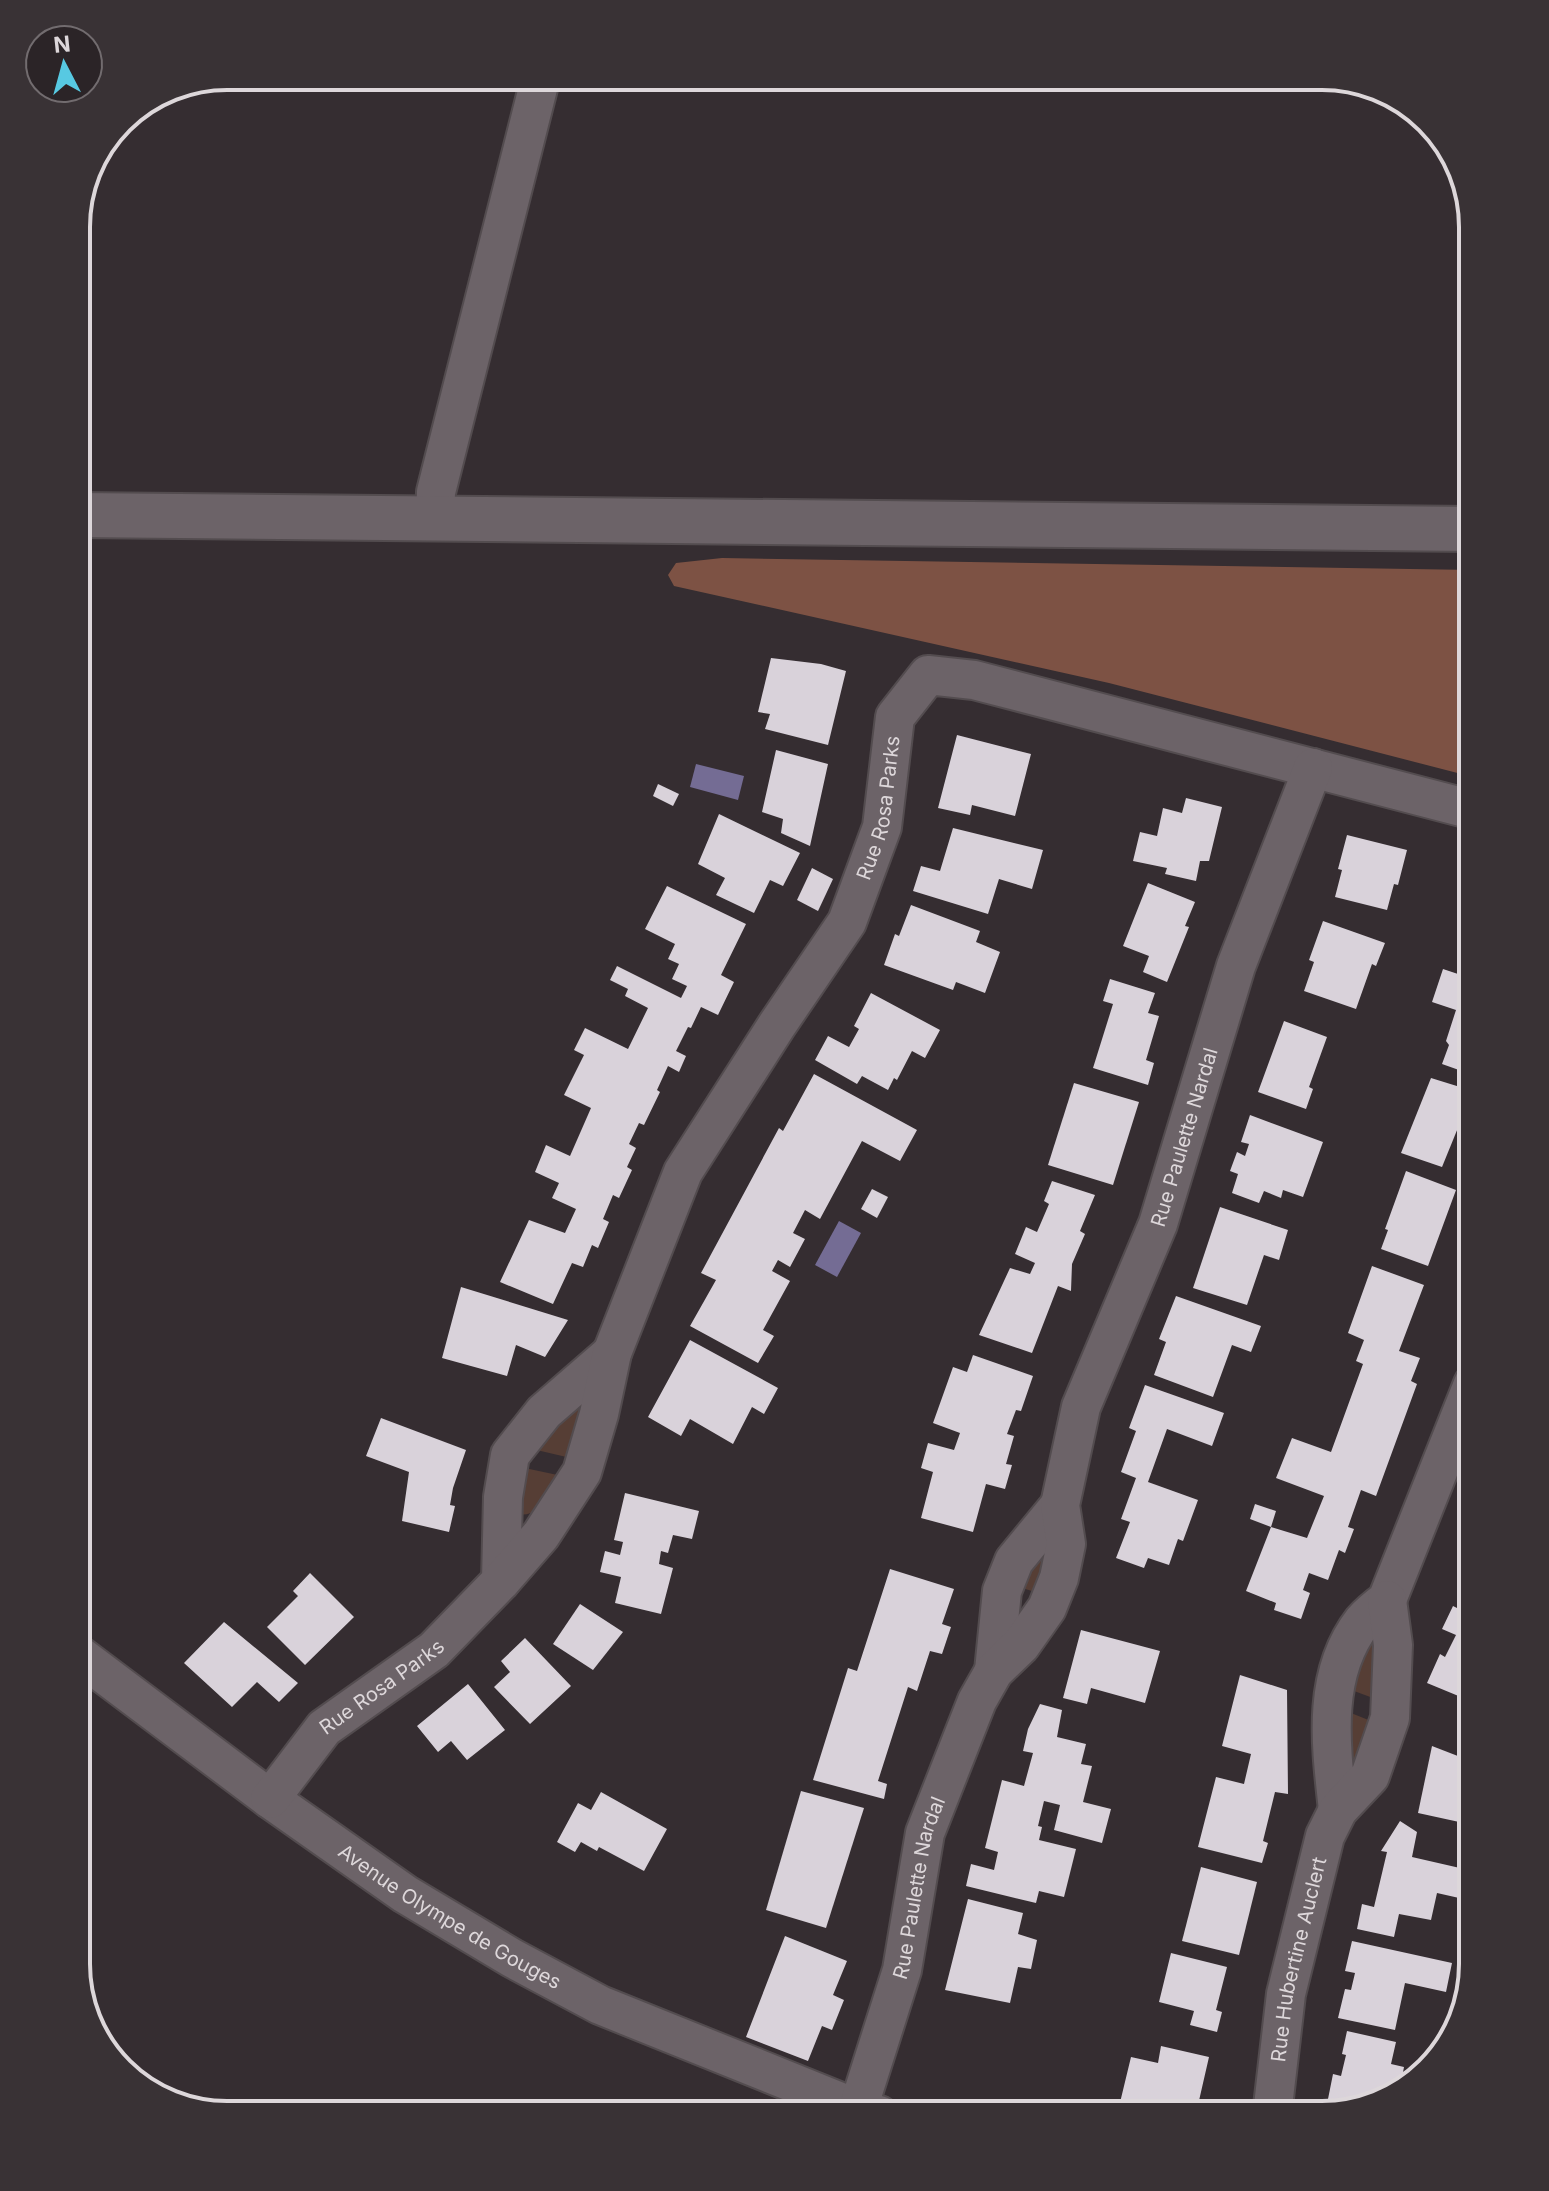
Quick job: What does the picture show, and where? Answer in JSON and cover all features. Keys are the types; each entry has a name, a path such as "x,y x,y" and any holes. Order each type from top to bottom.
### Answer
{"main road":[{"path":"90,515 1459,529"}],"street":[{"path":"435,521 436,492 537,90"},
{"name":"Rue Rosa Parks","path":"270,1799 324,1728 434,1650 501,1581 541,1535 582,1472 612,1353 683,1172 847,922 882,827 895,717 928,675 974,680 1459,806"},
{"name":"Rue Paulette Nardal","path":"868,2101 902,1970 925,1833 977,1701 994,1671 1021,1645 1047,1608 1059,1578 1066,1544 1060,1505 1081,1407 1158,1224 1236,966 1313,768"},
{"name":"Rue Rosa Parks","path":"501,1581 503,1497 510,1455 544,1412 612,1353"},
{"name":"Rue Hubertine Auclert","path":"1338,1810 1331,1697 1347,1648 1364,1620 1387,1600 1459,1419"},
{"name":"Rue Hubertine Auclert","path":"1274,2101 1286,1994 1325,1836 1338,1810 1370,1776 1390,1718 1393,1645 1387,1600"},
{"name":"Avenue Olympe de Gouges","path":"90,1664 270,1799 405,1894 512,1958 600,2005 836,2101"}],"shaded area":[{"path":"722,558 1459,570 1459,773 1109,683 674,586 668,575 676,563"},
{"path":"696,764 744,776 738,800 690,787"},
{"path":"839,1221 861,1233 837,1277 815,1265"},
{"path":"576,1404 583,1405 575,1459 528,1448"},
{"path":"520,1467 567,1477 540,1508 519,1514"},
{"path":"1050,1539 1042,1594 1015,1586"},
{"path":"1376,1637 1381,1701 1346,1688 1363,1639"},
{"path":"1341,1709 1376,1723 1362,1760 1346,1760"}],"building":[{"path":"771,658 821,664 846,671 828,745 765,729 770,714 758,712"},
{"path":"957,735 1031,754 1015,816 972,805 970,815 938,808"},
{"path":"776,750 828,764 810,846 781,833 783,819 762,812"},
{"path":"658,784 679,794 673,806 653,796"},
{"path":"1186,798 1222,807 1209,861 1200,861 1196,881 1165,874 1167,868 1133,861 1140,832 1157,836 1163,808 1182,813"},
{"path":"719,814 800,853 783,886 770,880 754,913 716,895 725,878 698,864"},
{"path":"953,828 1043,850 1032,889 999,879 988,914 913,891 921,866 940,871"},
{"path":"1347,835 1407,850 1398,885 1394,884 1387,910 1335,897"},
{"path":"812,868 833,879 818,911 797,900"},
{"path":"1148,883 1195,902 1185,926 1189,927 1167,982 1143,972 1149,956 1123,946"},
{"path":"667,886 746,924 721,975 734,982 718,1015 701,1007 691,1028 688,1027 676,1051 686,1056 679,1072 668,1066 644,1125 639,1123 629,1144 636,1148 627,1167 632,1170 619,1198 613,1195 603,1219 609,1222 598,1248 592,1245 583,1267 572,1263 553,1304 500,1282 529,1220 565,1233 576,1209 552,1198 559,1183 535,1172 546,1145 570,1156 591,1108 564,1095 584,1055 574,1050 585,1028 628,1049 648,1008 625,996 628,989 610,980 617,966 681,998 687,986 672,979 679,964 668,959 675,944 645,929"},
{"path":"911,905 980,931 976,942 1000,952 985,993 956,982 953,990 884,965 895,934 899,936"},
{"path":"1323,921 1385,943 1376,966 1372,964 1356,1009 1304,991 1314,962 1309,960"},
{"path":"1443,969 1459,974 1459,1070 1442,1064 1456,1010 1432,1002"},
{"path":"1110,979 1155,993 1148,1013 1159,1016 1146,1060 1154,1063 1148,1085 1093,1068 1113,1004 1103,1001"},
{"path":"871,993 940,1030 925,1058 912,1051 897,1080 894,1078 888,1090 862,1076 857,1084 815,1060 828,1036 849,1047 859,1029 854,1026"},
{"path":"1284,1021 1327,1037 1309,1087 1313,1089 1306,1109 1258,1092"},
{"path":"814,1074 917,1130 900,1161 862,1141 820,1219 805,1210 793,1233 805,1239 790,1267 778,1260 772,1271 790,1281 763,1330 774,1336 758,1363 690,1326 716,1280 701,1273 779,1128 783,1131"},
{"path":"1431,1078 1459,1087 1459,1125 1442,1167 1401,1153"},
{"path":"1074,1083 1139,1102 1113,1185 1048,1165"},
{"path":"1250,1115 1323,1142 1303,1197 1283,1190 1281,1198 1264,1191 1259,1203 1232,1193 1238,1174 1230,1171 1237,1152 1245,1156 1249,1144 1241,1142"},
{"path":"1406,1171 1456,1190 1428,1266 1381,1249"},
{"path":"1052,1181 1095,1195 1080,1231 1085,1234 1072,1264 1071,1291 1058,1286 1032,1353 979,1335 1010,1268 1030,1274 1035,1263 1015,1254 1026,1227 1037,1232 1049,1204 1044,1201"},
{"path":"872,1189 888,1197 877,1218 861,1209"},
{"path":"1220,1207 1288,1230 1279,1260 1264,1255 1247,1305 1193,1288"},
{"path":"1372,1266 1424,1285 1399,1351 1420,1358 1411,1381 1417,1384 1376,1496 1361,1490 1348,1527 1354,1529 1345,1553 1339,1550 1328,1580 1309,1573 1303,1590 1310,1593 1301,1619 1274,1610 1276,1603 1246,1591 1271,1527 1307,1538 1324,1496 1276,1478 1292,1438 1331,1452 1363,1364 1356,1361 1364,1340 1348,1333"},
{"path":"461,1287 568,1320 545,1357 516,1345 507,1376 442,1358"},
{"path":"1176,1296 1261,1326 1251,1352 1232,1345 1213,1397 1154,1375 1166,1342 1159,1339"},
{"path":"690,1340 778,1388 764,1414 752,1407 733,1444 690,1419 681,1436 648,1417"},
{"path":"973,1355 1033,1376 1021,1411 1016,1410 1007,1434 1014,1436 1006,1464 1012,1465 1005,1489 986,1484 973,1532 921,1518 933,1472 921,1468 928,1443 954,1450 960,1433 933,1423 953,1367 967,1372"},
{"path":"1145,1385 1224,1413 1212,1446 1167,1429 1148,1482 1198,1500 1183,1541 1178,1539 1169,1565 1148,1558 1144,1568 1116,1558 1130,1522 1121,1519 1136,1478 1121,1472 1136,1431 1129,1428"},
{"path":"381,1418 466,1450 453,1488 450,1505 455,1506 449,1532 402,1521 409,1472 366,1456"},
{"path":"625,1493 699,1511 692,1539 673,1535 668,1553 661,1551 659,1564 673,1568 661,1614 615,1603 621,1577 600,1572 605,1551 620,1555 623,1542 614,1540"},
{"path":"1255,1504 1276,1511 1271,1527 1250,1519"},
{"path":"890,1569 954,1589 942,1624 951,1627 942,1654 930,1651 917,1691 908,1687 878,1781 887,1784 884,1799 813,1780 848,1668 857,1671"},
{"path":"310,1573 354,1617 305,1665 267,1627 298,1596 293,1591"},
{"path":"580,1604 623,1632 593,1670 553,1644"},
{"path":"1453,1606 1459,1609 1459,1696 1427,1683 1440,1654 1445,1657 1456,1635 1442,1629"},
{"path":"224,1622 298,1683 279,1702 257,1682 232,1707 184,1663"},
{"path":"1081,1630 1160,1651 1145,1703 1091,1688 1087,1704 1063,1698"},
{"path":"525,1638 571,1686 530,1724 494,1687 510,1672 501,1661"},
{"path":"1240,1675 1287,1690 1288,1794 1275,1792 1263,1841 1268,1843 1262,1863 1198,1847 1216,1777 1244,1784 1251,1754 1222,1746"},
{"path":"468,1684 505,1730 467,1760 451,1741 438,1752 417,1726"},
{"path":"1040,1704 1062,1710 1057,1737 1086,1744 1081,1764 1092,1766 1083,1802 1111,1809 1102,1843 1054,1830 1060,1805 1044,1801 1038,1826 1042,1827 1039,1840 1076,1849 1064,1897 1039,1891 1036,1903 966,1886 971,1864 994,1870 998,1852 985,1848 1002,1780 1024,1786 1033,1753 1023,1751 1028,1729"},
{"path":"1432,1746 1459,1756 1459,1822 1418,1813"},
{"path":"801,1791 864,1808 826,1928 766,1910"},
{"path":"601,1792 667,1829 644,1871 599,1847 597,1851 581,1842 575,1852 557,1842 578,1803 591,1810"},
{"path":"1400,1821 1417,1832 1412,1857 1459,1868 1459,1898 1437,1893 1431,1920 1399,1914 1394,1937 1357,1929 1362,1904 1374,1907 1387,1852 1381,1851"},
{"path":"1201,1867 1257,1882 1239,1955 1182,1941"},
{"path":"968,1899 1023,1913 1018,1934 1037,1940 1031,1969 1018,1967 1010,2003 945,1990"},
{"path":"785,1936 847,1961 833,1995 844,2000 832,2030 822,2026 808,2061 746,2037"},
{"path":"1352,1941 1452,1963 1446,1992 1405,1983 1395,2030 1338,2018 1345,1989 1351,1990 1355,1973 1345,1971"},
{"path":"1171,1953 1227,1967 1216,2010 1222,2012 1217,2032 1190,2025 1194,2011 1159,2002"},
{"path":"1347,2031 1396,2042 1391,2064 1404,2067 1403,2075 1374,2091 1328,2101 1333,2074 1341,2076 1346,2055 1342,2054"},
{"path":"1161,2046 1209,2057 1199,2101 1120,2101 1131,2057 1158,2063"}]}
